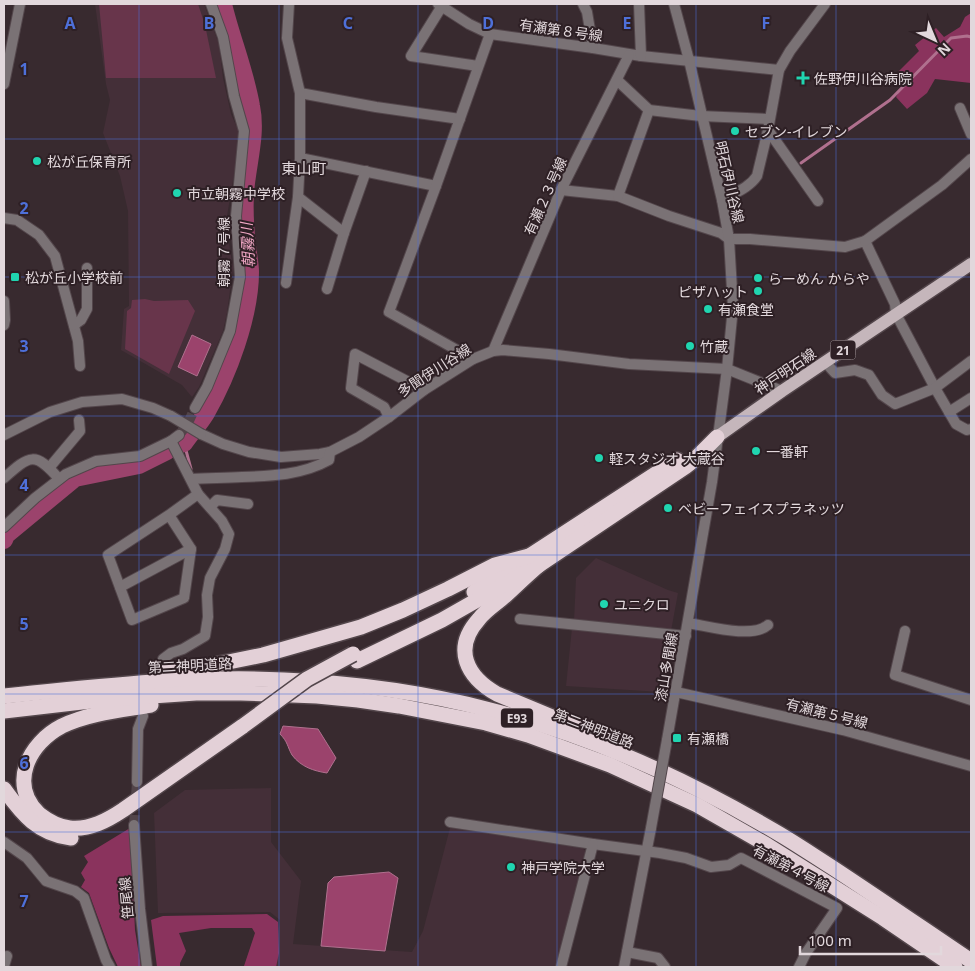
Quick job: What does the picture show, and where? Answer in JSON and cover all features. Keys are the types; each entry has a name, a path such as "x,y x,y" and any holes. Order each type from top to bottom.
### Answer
{"highway":[{"path":"270,694 154,704 101,714 70,723 43,740 30,756 24,773 26,792 36,810 51,822 61,826 71,828 93,825 103,821 123,810 355,658 442,620 686,467 717,438"},
{"path":"4,696 194,668 263,655 361,627 421,602 495,564 534,561"},
{"path":"534,561 485,613 472,628 468,636 465,652 469,669 480,683 497,694 601,737 696,784 740,808 777,833"},
{"name":"第二神明道路","path":"4,696 200,679 244,679 365,686 429,696 490,710 533,722 614,752 699,791 777,833 891,906 971,961"},
{"name":"第二神明道路","path":"4,711 108,699 196,693 270,694 358,700 400,706 486,723 528,735 610,765 696,805 759,841 883,918 956,967"},
{"path":"4,790 30,821 48,833 71,838 95,834 106,830 129,816 245,729"}],"main road":[{"name":"神戸明石線","path":"717,438 782,391 971,264"}],"street":[{"path":"4,84 20,4"},
{"name":"朝霧７号線","path":"195,408 207,386 230,331 240,278 236,216 244,131 234,96 223,37 212,4"},
{"path":"286,283 298,197 300,158 300,94 287,38 288,4"},
{"path":"583,4 587,12 593,48"},
{"path":"639,4 641,56"},
{"name":"明石伊川谷線","path":"674,4 722,200 729,240 733,307 727,369"},
{"path":"722,200 753,182 757,176 779,70 817,8 825,4"},
{"path":"440,5 411,56 478,66"},
{"name":"有瀬第８号線","path":"440,5 469,24 490,34 593,48 629,55 779,70"},
{"path":"473,359 390,312 490,34"},
{"name":"有瀬２３号線","path":"493,351 561,190 629,55"},
{"path":"617,80 649,110 769,125 818,201"},
{"path":"300,94 460,119"},
{"path":"960,108 971,134"},
{"path":"618,196 649,110"},
{"path":"300,158 436,186"},
{"path":"561,190 618,196 669,216 721,233 729,240 845,248 865,241 942,185 971,159"},
{"path":"327,289 344,233 366,172"},
{"path":"298,197 344,233"},
{"path":"4,218 17,220 39,235 55,256 78,341 80,366"},
{"path":"865,241 895,304 896,314 935,388 956,424 969,429"},
{"path":"74,325 81,320 87,309 87,268"},
{"path":"4,301 4,325"},
{"name":"多聞伊川谷線","path":"4,435 50,412 82,402 122,399 153,408 171,416 201,434 223,444 249,452 281,457 320,454 330,452 359,437 424,390 473,359 493,351 503,350 629,364 727,369 782,391"},
{"path":"389,417 384,408 351,388 355,354 424,390"},
{"path":"825,362 835,374 855,370 869,376 882,395 895,404 935,388 971,361"},
{"name":"漆山多聞線","path":"624,967 686,636 712,482 727,369"},
{"path":"949,412 971,398"},
{"path":"49,468 80,431 80,420"},
{"path":"4,527 35,498 66,474 96,461 140,456 175,438 190,479 198,494 222,521 229,534 225,549 210,578 207,595 208,617 205,636 183,649 171,653 164,660"},
{"path":"190,479 279,476 300,472 329,460 330,452"},
{"path":"4,478 20,464 30,460 38,460 49,468 59,480"},
{"path":"169,515 191,549 184,598 132,620 108,555 198,494"},
{"path":"210,507 216,500 248,504"},
{"path":"120,587 191,549"},
{"path":"520,619 686,636"},
{"path":"688,623 743,632 764,629 768,626"},
{"path":"905,631 894,675 971,700"},
{"name":"有瀬第５号線","path":"676,692 843,730 971,766"},
{"path":"137,782 138,729 143,716"},
{"path":"450,822 647,851"},
{"name":"笹尾線","path":"134,826 140,909 147,967"},
{"path":"4,842 27,858 46,880 75,891 84,898 110,967"},
{"path":"561,967 593,844"},
{"name":"有瀬第４号線","path":"647,851 686,858 711,867 728,866 741,858 837,908 806,953 799,967"},
{"path":"627,952 658,958 665,967"}],"shaded area":[{"name":"市立朝霧中学校","path":"95,4 204,4 219,44 223,78 231,114 239,132 239,145 227,216 227,231 233,268 223,331 199,387 192,397 182,385 121,350 124,309 129,306 128,211 120,176 103,133 110,100"},
{"path":"99,4 198,4 205,25 216,78 106,78"},
{"path":"971,13 971,83 935,79 927,93 907,109 896,97 901,88 895,75 919,51 915,45 936,28 944,37 960,27 965,17"},
{"path":"145,299 154,301 188,300 195,311 169,374 125,349 127,311 131,308 132,300"},
{"path":"192,335 211,344 197,376 178,367"},
{"path":"596,558 678,593 671,631 574,621 576,578"},
{"path":"572,628 670,637 661,692 566,686"},
{"path":"283,726 318,729 336,758 327,773 308,768 299,763 280,734"},
{"name":"神戸学院大学","path":"271,788 271,842 301,881 293,944 412,952 423,931 450,828 582,848 587,852 556,967 273,967 280,920 270,912 158,913 154,813 185,790"},
{"path":"130,828 135,930 141,967 118,967 89,893 81,887 85,880 81,873 88,862 84,856"},
{"path":"389,872 398,878 385,951 321,946 328,883 334,877"},
{"path":"267,914 278,922 279,953 276,967 241,967 244,966 255,933 252,928 211,928 179,933 186,951 180,967 157,967 151,920 163,916"}],"waterway":[{"name":"朝霧川","path":"181,444 184,443 204,417 230,363 242,326 249,289 250,269 245,200 253,117 245,80 223,4"},
{"path":"801,163 890,100 951,38 971,37"},
{"path":"184,443 191,469"},
{"name":"朝霧川","path":"4,540 6,535 75,478 139,465 167,451"}],"tunnel":[{"path":"179,435 187,425 195,408"},
{"path":"153,687 163,659"},
{"path":"134,825 137,782"}],"place":[{"name":"佐野伊川谷病院","path":"803,78"},
{"name":"セブン-イレブン","path":"735,131"},
{"name":"松が丘保育所","path":"37,161"},
{"name":"市立朝霧中学校","path":"177,193"},
{"name":"松が丘小学校前","path":"15,277"},
{"name":"らーめん からや","path":"758,278"},
{"name":"ピザハット","path":"758,291"},
{"name":"有瀬食堂","path":"708,309"},
{"name":"竹蔵","path":"690,346"},
{"name":"一番軒","path":"756,451"},
{"name":"軽スタジオ 大蔵谷","path":"599,458"},
{"name":"ベビーフェイスプラネッツ","path":"668,508"},
{"name":"ユニクロ","path":"604,604"},
{"name":"有瀬橋","path":"677,738"},
{"name":"神戸学院大学","path":"511,867"}],"district":[{"name":"東山町","path":"304,168"}]}
